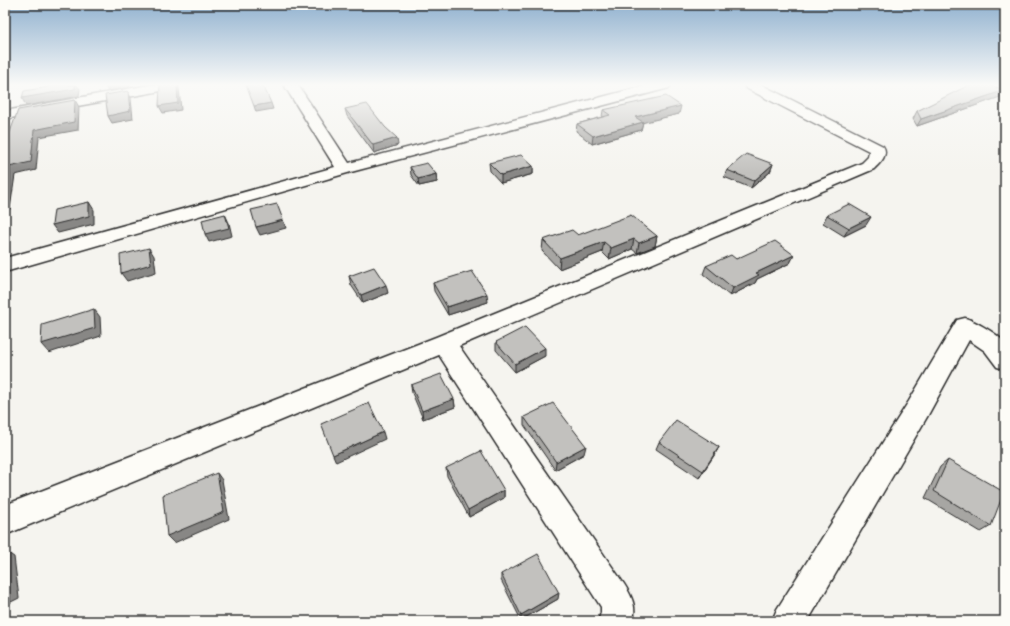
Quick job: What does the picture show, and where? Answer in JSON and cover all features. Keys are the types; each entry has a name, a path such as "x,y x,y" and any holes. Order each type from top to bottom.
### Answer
{"lane":[{"path":"310,114 345,169"},
{"path":"5,264 345,169 553,114"},
{"path":"5,520 444,343 868,166 876,158 877,149 809,114"},
{"path":"789,621 918,409 965,326 993,345 1005,360"},
{"path":"444,343 619,608 619,616 615,621"}],"building":[{"path":"16,114 74,114 74,122 34,130 31,162 9,167 5,192 5,146"},
{"path":"349,114 375,114 385,127 397,138 373,145"},
{"path":"609,114 647,114 635,117 643,122 593,136 577,124 610,115"},
{"path":"919,114 935,114 921,119"},
{"path":"746,154 773,164 754,181 727,170"},
{"path":"521,155 533,166 501,175 489,163"},
{"path":"427,163 436,174 418,179 410,167"},
{"path":"89,202 89,216 52,225 54,210"},
{"path":"277,204 283,220 256,227 251,210"},
{"path":"849,204 871,217 849,228 827,215"},
{"path":"225,214 229,228 205,234 202,220"},
{"path":"631,215 657,236 639,243 634,239 611,248 604,242 560,258 543,240 572,230 578,235"},
{"path":"775,241 794,255 756,273 759,275 733,288 706,266 731,255 736,259"},
{"path":"149,248 151,264 121,273 120,255"},
{"path":"374,267 386,285 361,295 349,276"},
{"path":"472,271 487,294 447,307 433,283"},
{"path":"94,309 95,328 41,344 42,325"},
{"path":"525,327 545,348 515,364 496,342"},
{"path":"441,374 454,399 422,411 411,385"},
{"path":"369,403 383,432 333,455 321,424"},
{"path":"553,403 586,446 556,462 524,417"},
{"path":"676,420 719,447 703,471 659,442"},
{"path":"481,451 504,490 468,510 446,468"},
{"path":"948,460 1004,492 991,526 934,491"},
{"path":"217,473 224,512 167,536 163,495"},
{"path":"538,554 559,593 521,615 501,574"},
{"path":"5,564 7,592 5,594"}]}
